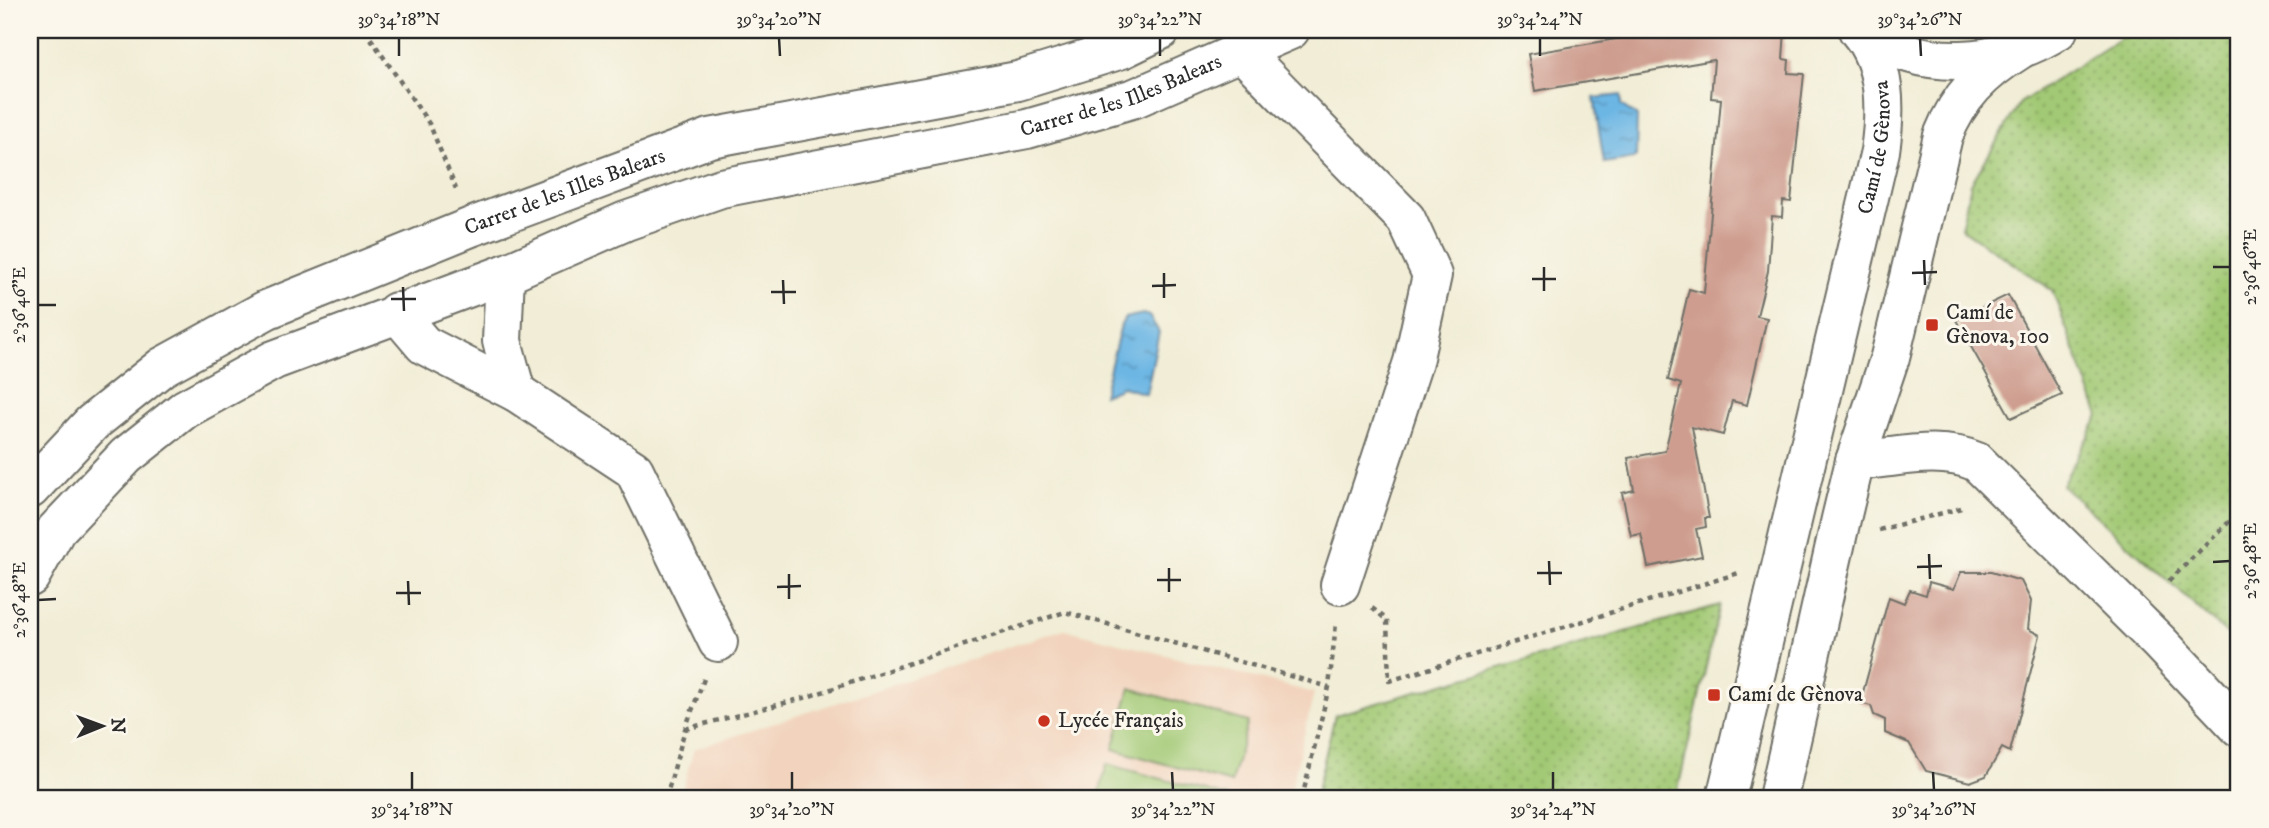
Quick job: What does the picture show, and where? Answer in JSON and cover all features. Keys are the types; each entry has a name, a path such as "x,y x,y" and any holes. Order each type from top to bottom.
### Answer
{"street":[{"name":"Carrer de les Illes Balears","path":"30,489 92,423 162,367 266,310 471,227 710,138 1018,81 1122,49 1161,30"},
{"name":"Carrer de les Illes Balears","path":"30,577 56,530 126,456 185,409 274,360 396,312 505,274 626,221 722,188 1027,129 1135,97 1290,30"},
{"name":"Camí de Gènova","path":"1726,798 1880,151 1884,123 1880,74 1871,48 1858,30"},
{"path":"1865,30 1897,48 1927,57 1958,60 1989,58 2019,50"},
{"path":"1778,798 1840,519 1855,461 1890,357 1943,136 1951,117 1974,83 2019,50 2058,30"},
{"name":"Carrer de les Illes Balears","path":"1242,52 1406,219 1432,275 1413,362 1340,585"},
{"path":"162,367 208,364 272,329 337,313 396,312 435,271 494,243 589,211 636,166"},
{"path":"505,274 502,341 516,392"},
{"path":"396,312 424,345 516,392 634,470 718,642"},
{"path":"1855,461 1946,453 1977,462 2159,642 2239,727"}],"path":[{"path":"365,30 430,125 471,227"},
{"path":"1840,519 1881,530 1978,503"},
{"path":"2169,581 2239,512"},
{"path":"1340,585 1387,620 1390,681 1741,572"},
{"path":"1302,798 1329,687 1340,585"},
{"path":"685,729 804,698 1065,612 1329,687"},
{"path":"666,798 685,729 718,642"}],"shaded area":[{"name":"Lycée Français","path":"1064,629 1314,693 1289,798 680,798 694,749"}],"green space":[{"path":"2133,30 2239,30 2239,645 2062,485 2099,416 2052,290 1961,228 1971,184 2020,103"},
{"path":"1720,605 1676,798 1315,798 1335,715"},
{"path":"1130,688 1248,722 1231,783 1113,749"},
{"path":"1107,764 1228,797 1228,798 1098,798"}],"water":[{"path":"1621,95 1621,105 1637,116 1636,158 1604,163 1594,98"},
{"path":"1143,314 1149,316 1159,332 1146,394 1122,387 1103,395 1121,325 1125,318"}],"building":[{"path":"1669,30 1785,30 1783,59 1789,60 1788,73 1804,74 1791,202 1783,201 1782,217 1772,216 1768,271 1757,316 1767,318 1747,405 1732,401 1723,435 1692,427 1709,518 1705,518 1706,527 1696,529 1702,556 1648,567 1641,534 1631,536 1622,493 1634,490 1628,458 1665,451 1681,384 1668,380 1689,289 1704,293 1721,99 1711,98 1714,60 1535,91 1528,54"},
{"path":"2008,295 2062,395 2011,418 1956,320"},
{"path":"1961,572 1991,572 2021,581 2031,601 2028,629 2040,635 2010,752 2002,748 1986,776 1970,782 1926,771 1909,743 1885,733 1885,720 1874,715 1871,706 1860,703 1889,597 1904,603 1910,590 1926,595 1929,582 1954,589"}],"place":[{"name":"Camí de Gènova, 100","path":"1932,325"},
{"name":"Camí de Gènova","path":"1714,695"},
{"name":"Lycée Français","path":"1044,721"}]}
